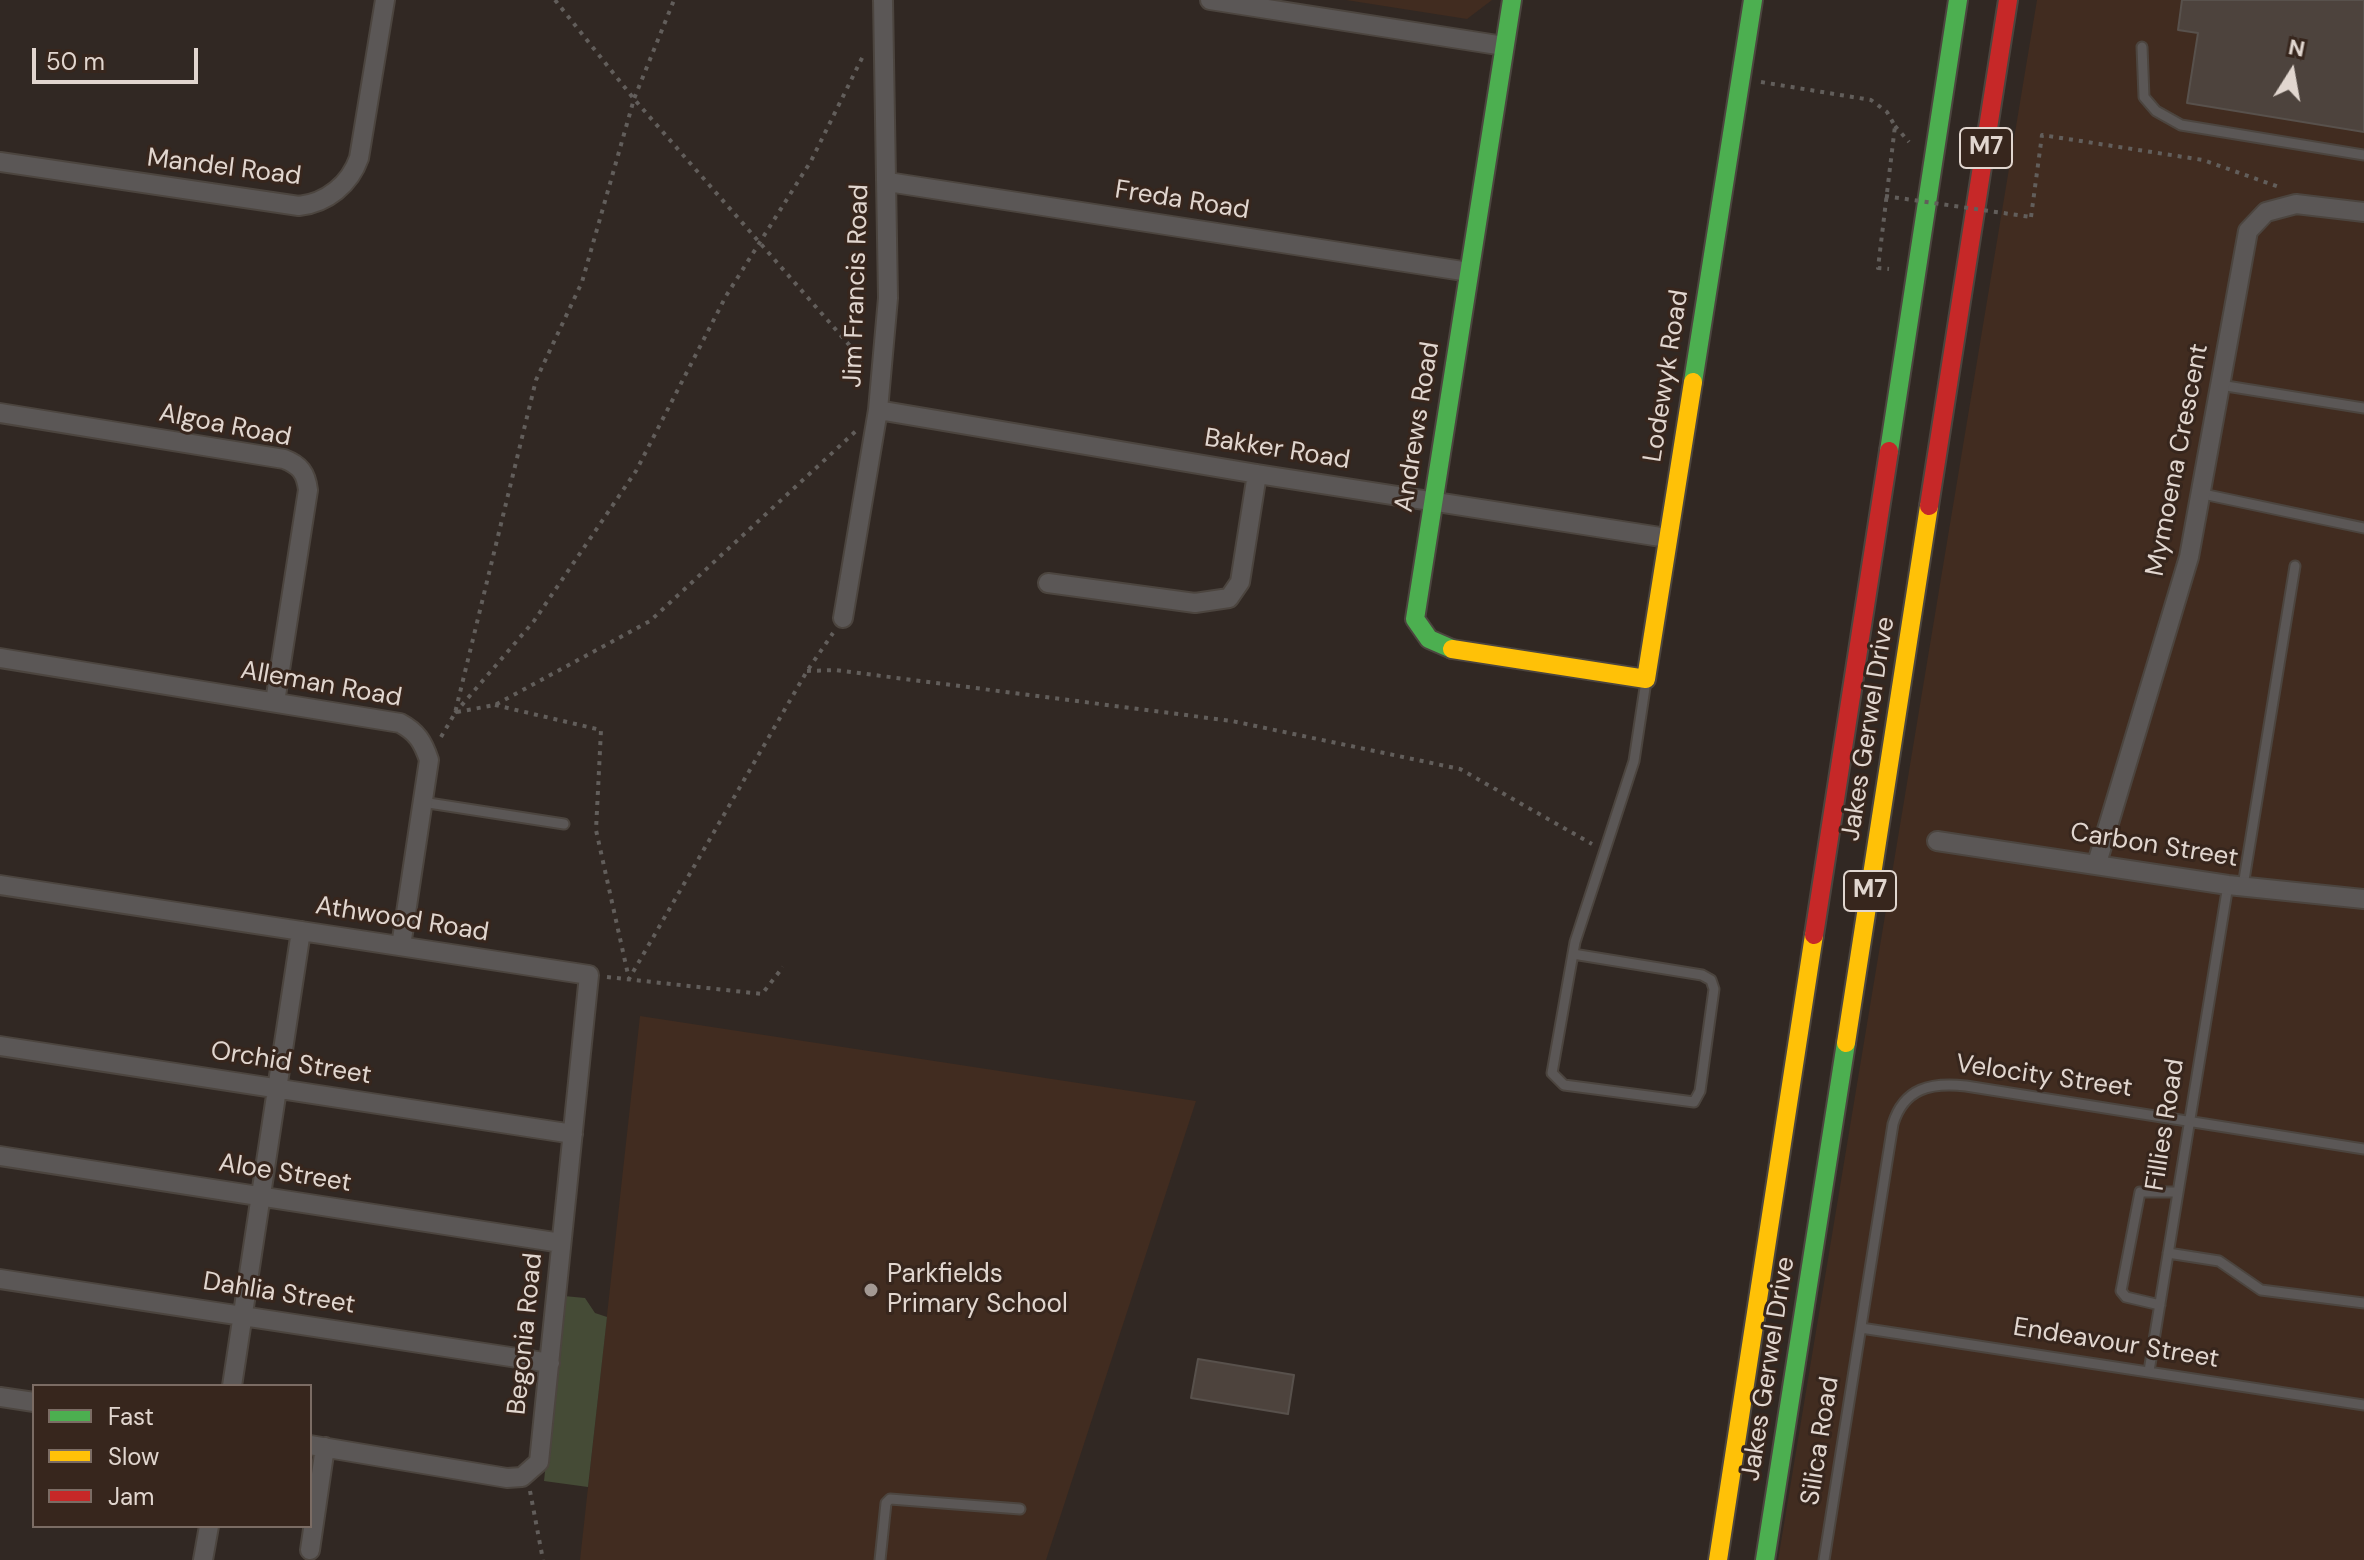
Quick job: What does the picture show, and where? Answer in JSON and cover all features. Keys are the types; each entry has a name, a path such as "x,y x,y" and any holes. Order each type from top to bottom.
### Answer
{"main road":[{"name":"Andrews Road","path":"1512,0 1415,619 1421,633 1433,643 1452,649 1646,679"},
{"name":"Lodewyk Road","path":"1646,679 1753,0"},
{"path":"1931,179 1942,0"},
{"name":"Jakes Gerwel Drive","path":"1718,1560 1958,0"},
{"name":"Jakes Gerwel Drive","path":"1765,1560 2008,0"},
{"path":"1997,74 2017,0"}],"street":[{"name":"Mandel Road","path":"0,162 299,206 324,199 350,178 359,158 385,0"},
{"name":"Jim Francis Road","path":"843,618 878,410 888,298 883,0"},
{"path":"1210,0 1504,46"},
{"name":"Freda Road","path":"888,182 1469,272"},
{"name":"Mymoena Crescent","path":"2097,863 2189,557 2203,494 2248,231 2266,212 2296,204 2364,212"},
{"name":"Bakker Road","path":"878,410 1257,474 1667,538"},
{"name":"Algoa Road","path":"0,413 296,464 303,472 308,490 275,702"},
{"path":"1048,583 1195,603 1229,598 1240,582 1257,474"},
{"name":"Alleman Road","path":"0,658 400,723 417,733 429,760"},
{"path":"401,946 429,760"},
{"name":"Carbon Street","path":"1937,841 2235,886 2364,899"},
{"name":"Athwood Road","path":"0,885 589,975"},
{"path":"232,1384 301,931"},
{"name":"Begonia Road","path":"529,1473 539,1462 589,975"},
{"name":"Orchid Street","path":"0,1046 573,1134"},
{"name":"Aloe Street","path":"0,1156 561,1243"},
{"name":"Dahlia Street","path":"0,1279 550,1363"},
{"path":"0,1397 32,1402"},
{"path":"312,1524 318,1446 507,1478 529,1473"},
{"path":"203,1560 209,1528"},
{"path":"310,1550 312,1528"}],"lane":[{"path":"2142,47 2144,97 2168,120 2364,155"},
{"path":"2220,385 2364,408"},
{"path":"2203,494 2364,528"},
{"name":"Fillies Road","path":"2149,1371 2189,1121 2295,566"},
{"name":"Lodewyk Road","path":"1573,954 1702,975 1711,980 1714,989 1700,1091 1694,1102 1564,1085 1554,1078 1573,954 1634,761 1646,679"},
{"path":"422,802 564,824"},
{"name":"Velocity Street","path":"1861,1328 1893,1124 1897,1111 1913,1092 1936,1084 1966,1086 2364,1149"},
{"path":"2160,1305 2126,1297 2121,1291 2140,1192 2178,1192"},
{"path":"2168,1253 2219,1261 2261,1290 2364,1303"},
{"name":"Endeavour Street","path":"1861,1328 2364,1405"},
{"name":"Silica Road","path":"1824,1560 1861,1328"},
{"path":"880,1560 886,1503 890,1499 1020,1509"}],"path":[{"path":"555,0 634,99 761,241 860,361 881,372"},
{"path":"455,713 536,380 582,282 634,99 674,0"},
{"path":"429,760 455,713 534,621 636,471 726,296 811,161 866,49 883,24"},
{"path":"1740,79 1871,100 1887,112 1895,126 1878,250"},
{"path":"1885,196 2031,217 2042,135 2213,162 2285,189"},
{"path":"455,713 495,705 650,621 878,410"},
{"path":"629,979 807,671 843,618"},
{"path":"807,671 851,672 1232,721 1460,769 1605,851"},
{"path":"495,705 601,730 596,830 629,979"},
{"path":"589,975 762,994 783,967"},
{"path":"529,1473 543,1560"}],"shaded area":[{"path":"1346,0 1492,0 1467,19"},
{"path":"2037,0 2364,0 2364,1560 1778,1560"},
{"name":"Parkfields Primary School","path":"640,1016 1196,1101 1046,1560 580,1560"}],"green space":[{"path":"564,1296 585,1298 595,1313 607,1317 588,1487 544,1481"}],"building":[{"path":"2182,0 2364,0 2364,132 2187,103 2198,33 2178,30"},
{"path":"1198,1359 1294,1375 1288,1414 1191,1398"}],"traffic: fast":[{"path":"1452,649 1429,639 1415,619 1512,0"},
{"path":"1693,382 1753,0"},
{"path":"1889,451 1958,0"},
{"path":"1765,1560 1846,1043"}],"traffic: slow":[{"path":"1452,649 1646,679 1693,382"},
{"path":"1846,1043 1929,506"},
{"path":"1718,1560 1814,935"}],"traffic: jam":[{"path":"1929,506 2008,0"},
{"path":"1814,935 1889,451"}],"place":[{"name":"Parkfields Primary School","path":"871,1290"}]}
